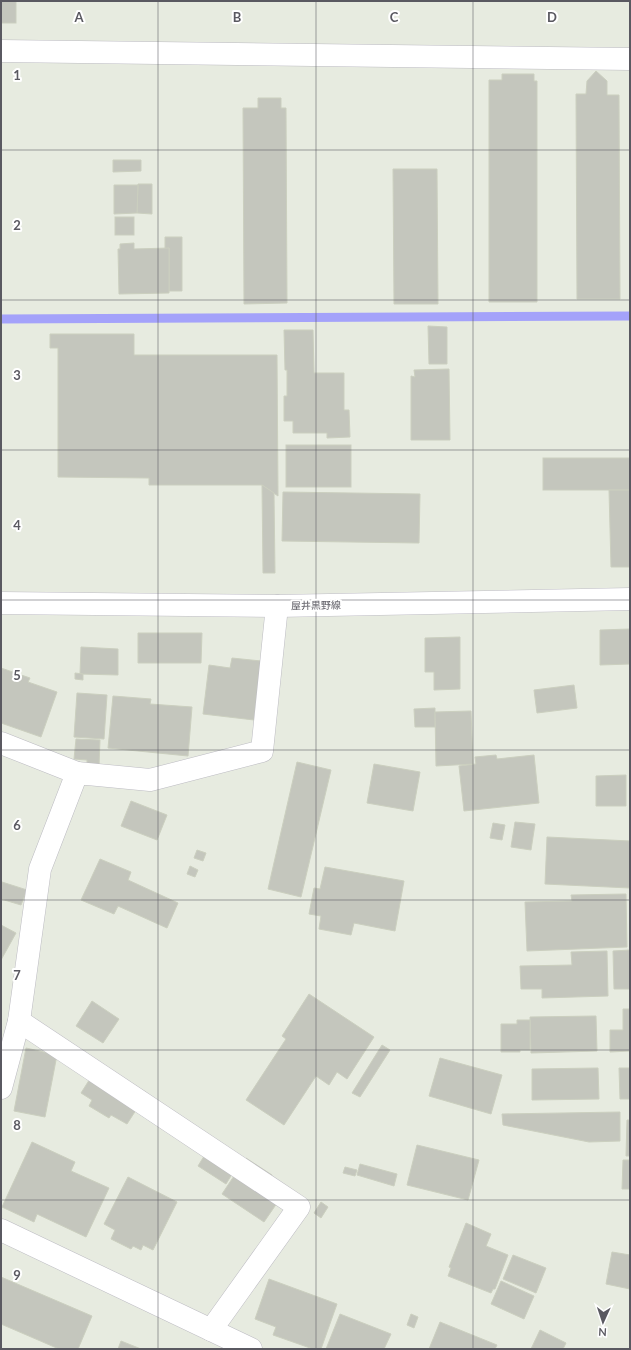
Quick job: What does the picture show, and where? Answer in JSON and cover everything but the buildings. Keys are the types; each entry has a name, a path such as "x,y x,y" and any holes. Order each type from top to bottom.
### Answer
{"street":[{"path":"1,51 630,59"},
{"name":"屋井黒野線","path":"1,603 277,606 630,600"},
{"path":"1,743 77,773 150,780 262,751 277,606"},
{"path":"1,1088 19,1021 40,869 77,773"},
{"path":"19,1021 299,1207 211,1330"},
{"path":"1,1230 251,1349"}],"waterway":[{"path":"1,319 630,316"}]}
